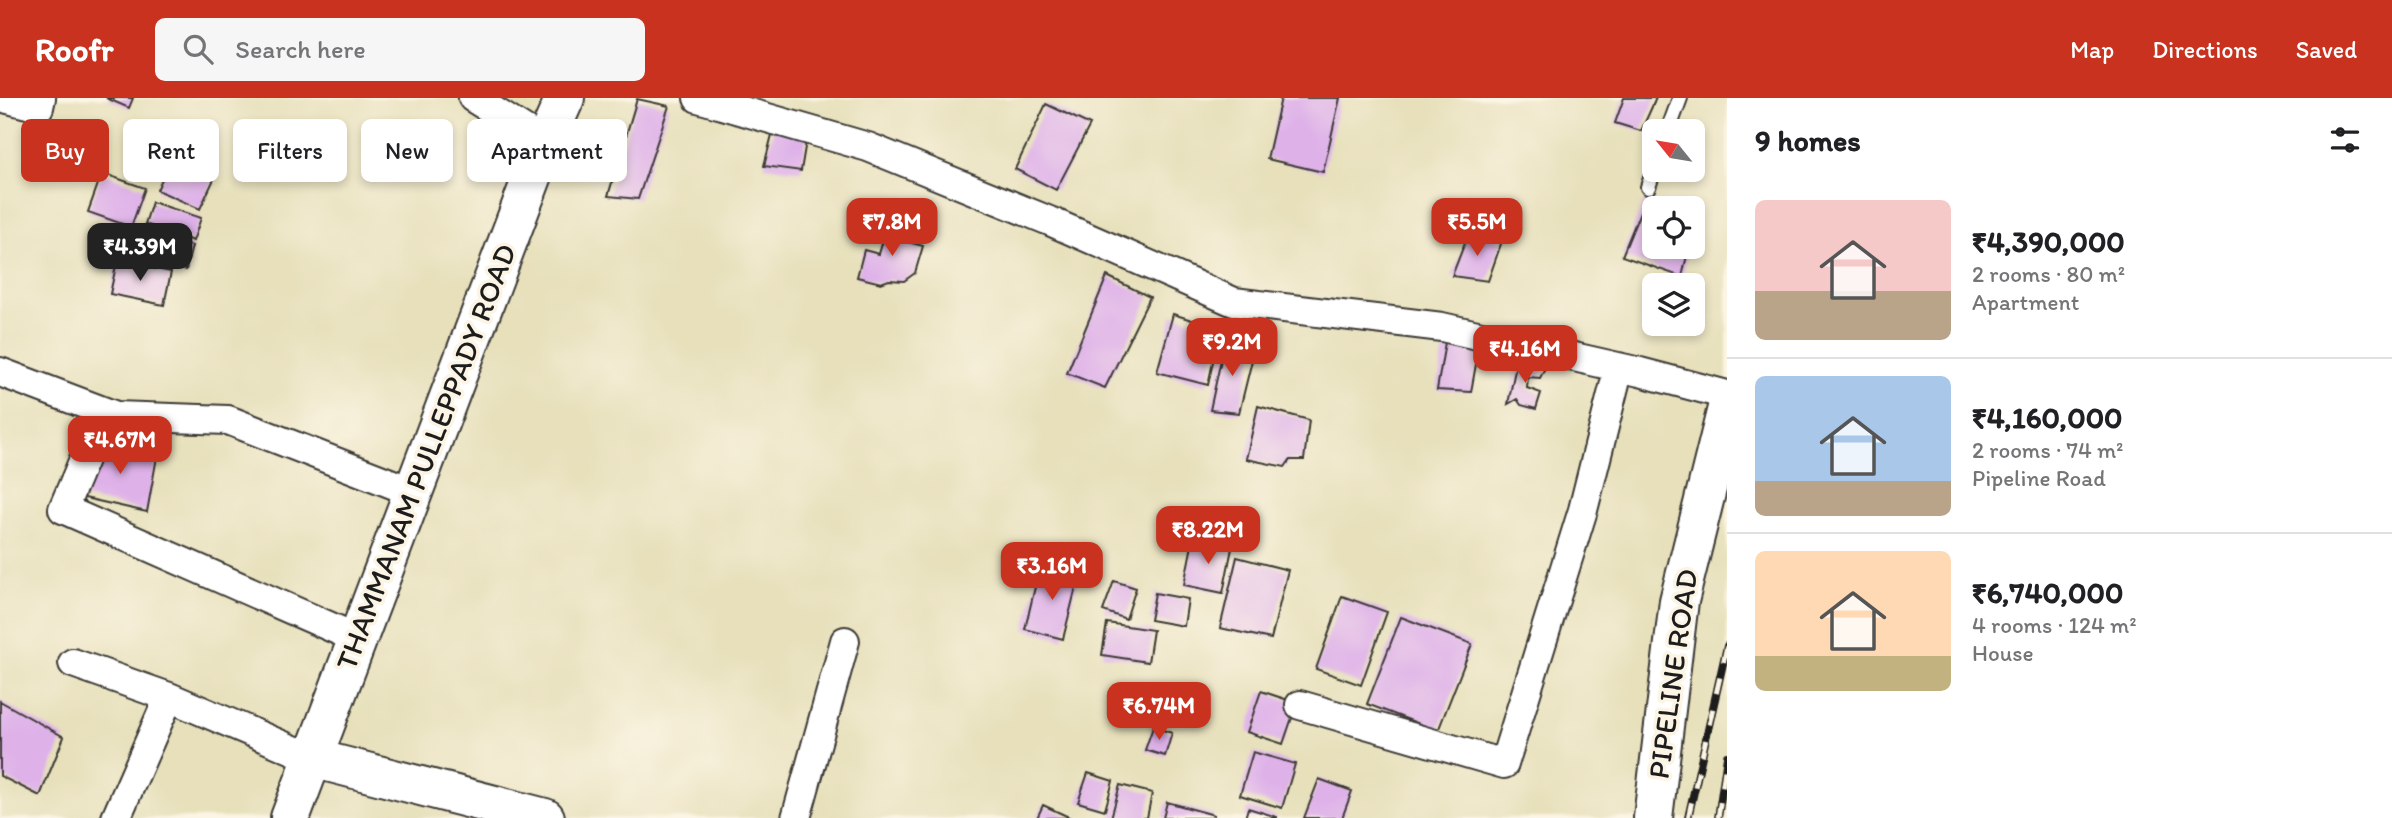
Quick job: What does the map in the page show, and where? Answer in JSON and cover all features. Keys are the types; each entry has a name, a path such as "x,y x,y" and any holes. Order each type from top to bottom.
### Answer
{"main road":[{"name":"THAMMANAM PULLEPPADY ROAD","path":"556,119 565,98"},
{"name":"THAMMANAM PULLEPPADY ROAD","path":"290,818 530,182"},
{"name":"PIPELINE ROAD","path":"1653,818 1679,601 1727,408"},
{"path":"312,758 545,818"}],"street":[{"path":"4,98 39,107 41,98"},
{"path":"473,98 507,119"},
{"path":"698,98 867,147 1052,222 1234,302 1442,327 1619,367 1727,395"},
{"path":"1300,705 1504,764 1583,510 1619,367"},
{"path":"0,372 116,416 228,420 413,492"},
{"path":"104,412 63,509 358,639"},
{"path":"796,818 845,641"},
{"path":"74,663 169,697 312,758"},
{"path":"116,818 169,697"}],"lane":[{"path":"1672,119 1680,98"},
{"path":"1648,187 1650,182"}],"building":[{"path":"106,98 133,98 129,108"},
{"path":"1281,98 1340,98 1323,172 1267,159"},
{"path":"1624,98 1656,98 1646,119 1642,119 1641,131 1615,123"},
{"path":"637,99 669,106 638,199 608,196 612,182 627,182 627,132"},
{"path":"1046,104 1090,125 1056,190 1015,169"},
{"path":"774,127 807,135 801,171 764,166"},
{"path":"109,175 145,188 131,227 88,212 99,182 109,182"},
{"path":"161,182 213,182 200,209 157,190"},
{"path":"152,202 201,218 193,241 145,224"},
{"path":"1642,207 1642,259 1686,259 1683,273 1671,273 1622,256"},
{"path":"888,223 910,229 908,242 923,246 915,273 904,281 889,280 881,283 857,277 864,250 879,254"},
{"path":"141,232 192,246 186,270 134,255"},
{"path":"1469,232 1502,241 1488,281 1452,276"},
{"path":"117,261 171,272 164,305 110,294"},
{"path":"1107,276 1150,297 1105,388 1067,373"},
{"path":"1173,314 1220,329 1208,385 1157,372"},
{"path":"1446,336 1480,342 1471,392 1437,390"},
{"path":"1225,341 1255,348 1239,413 1210,410"},
{"path":"1517,360 1545,368 1540,378 1528,377 1527,388 1541,393 1536,409 1521,405 1517,399 1508,404"},
{"path":"1258,406 1309,420 1304,460 1290,460 1285,467 1246,459"},
{"path":"99,438 157,457 147,512 80,497"},
{"path":"1193,540 1232,548 1223,593 1184,585"},
{"path":"1237,557 1288,570 1271,639 1220,628"},
{"path":"1040,566 1079,575 1063,639 1025,629"},
{"path":"1114,581 1136,588 1126,619 1103,611"},
{"path":"1155,593 1188,599 1184,626 1150,620"},
{"path":"1342,596 1387,612 1361,685 1316,669"},
{"path":"1401,617 1472,644 1438,731 1367,704"},
{"path":"1107,623 1153,630 1148,662 1102,655"},
{"path":"1261,691 1297,703 1283,744 1247,732"},
{"path":"0,701 64,737 40,796 0,776"},
{"path":"1153,727 1172,733 1165,756 1145,750"},
{"path":"1253,752 1295,764 1282,808 1240,795"},
{"path":"1088,773 1113,781 1105,810 1078,802"},
{"path":"1319,779 1352,791 1342,818 1304,818"},
{"path":"1120,785 1152,793 1147,818 1111,818"},
{"path":"1167,802 1214,815 1213,818 1163,818"},
{"path":"1043,805 1071,818 1037,818"},
{"path":"1248,808 1277,817 1277,818 1245,818"}],"railway":[{"path":"1688,818 1727,646"},
{"path":"1718,818 1727,756"}]}
